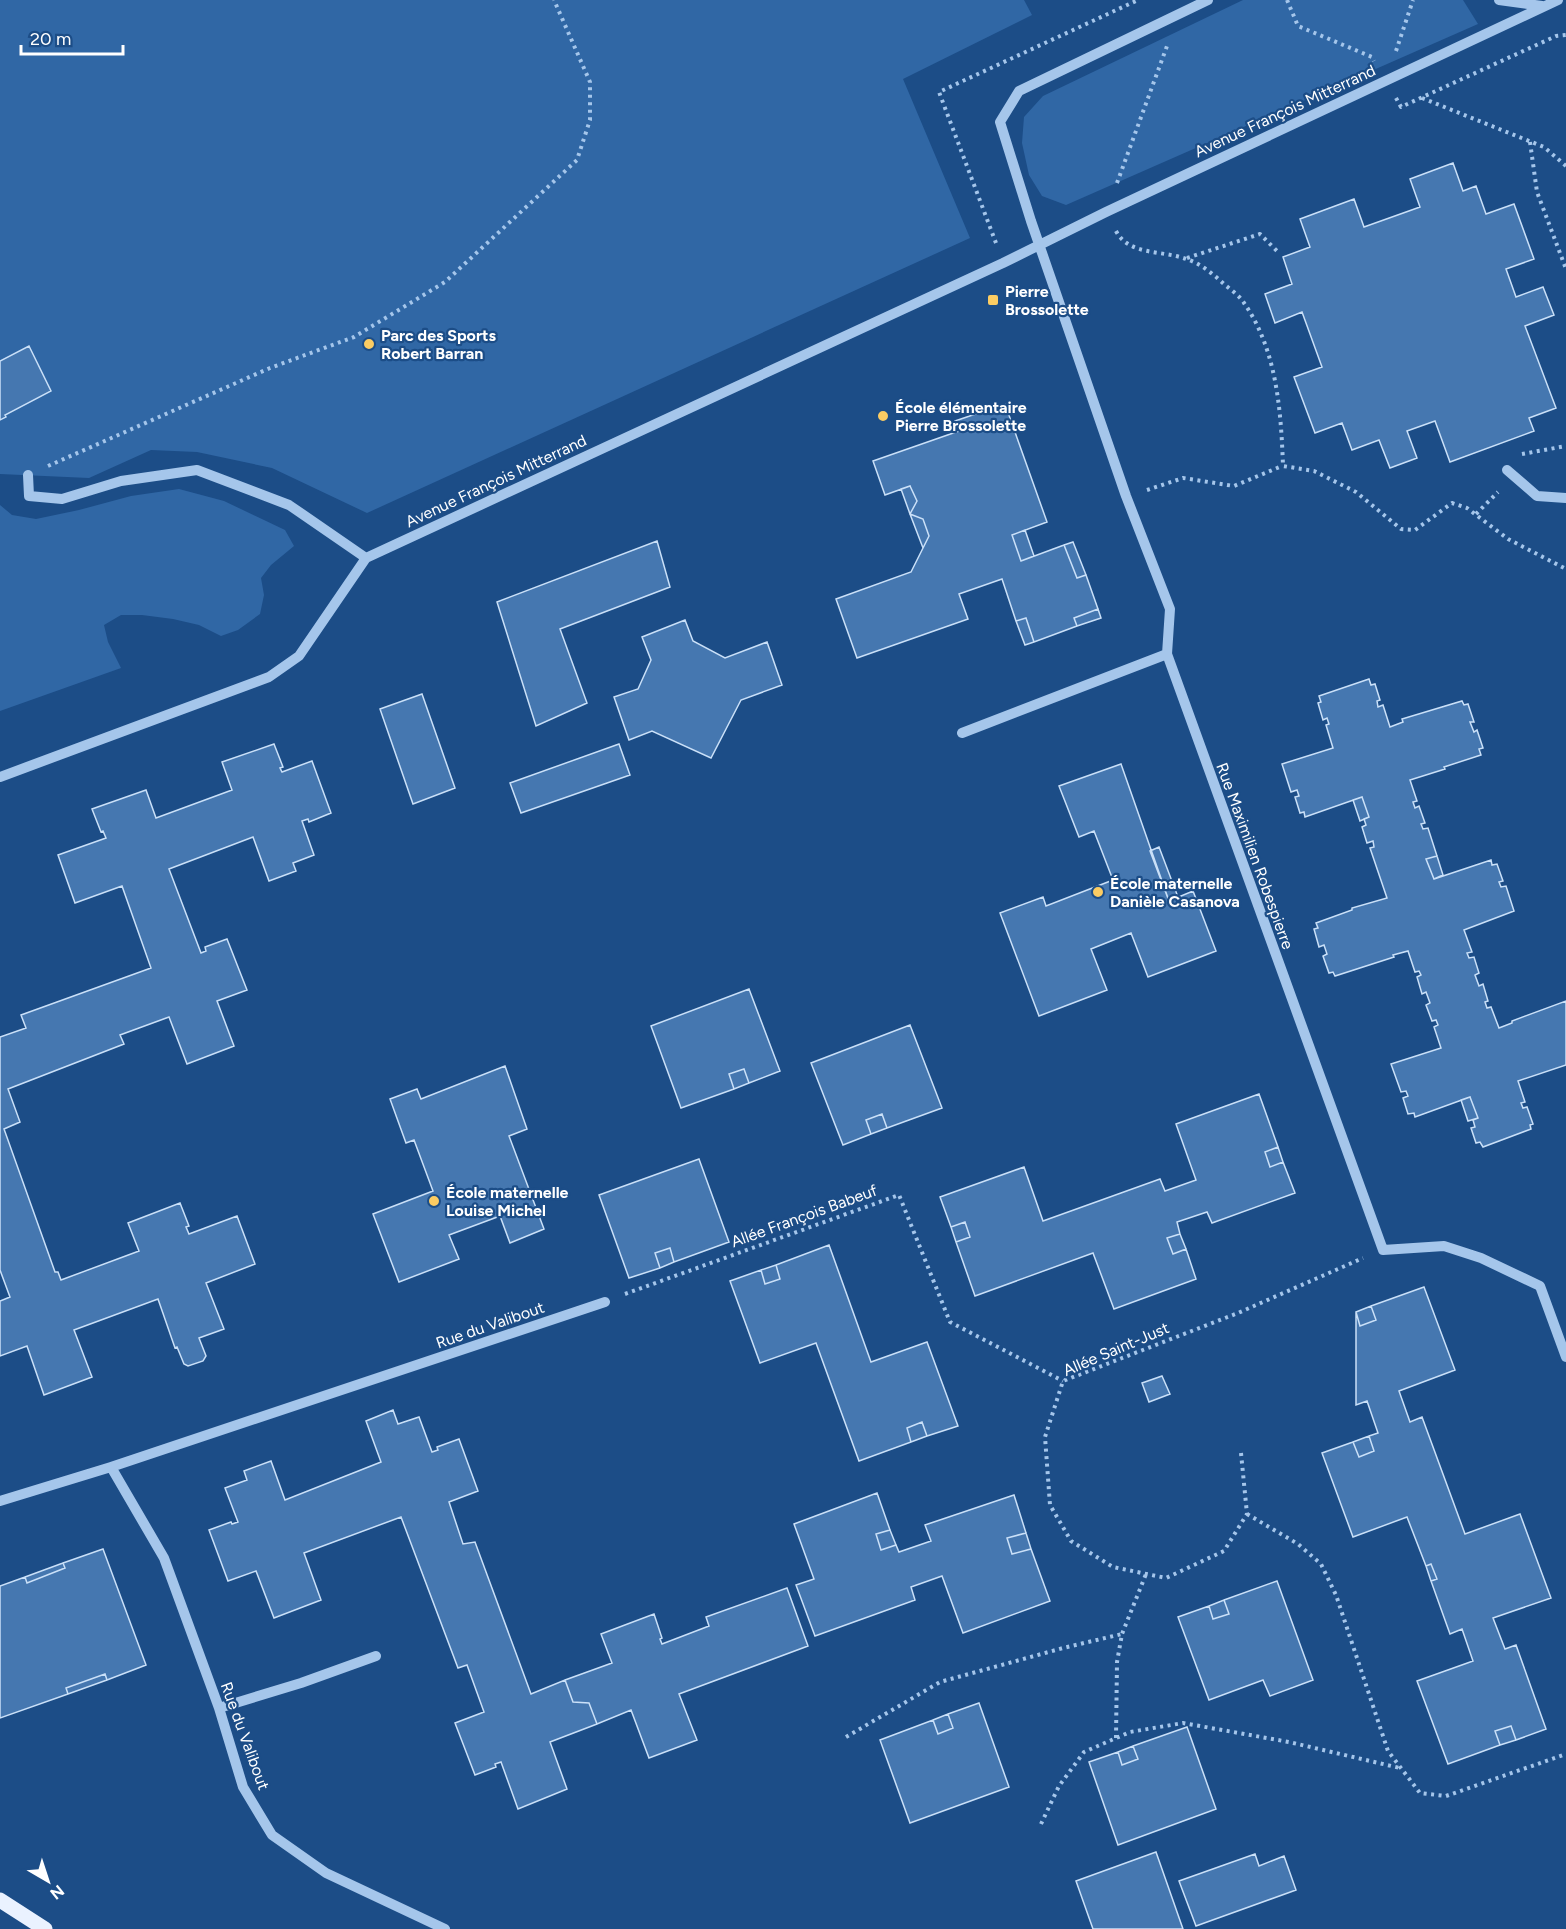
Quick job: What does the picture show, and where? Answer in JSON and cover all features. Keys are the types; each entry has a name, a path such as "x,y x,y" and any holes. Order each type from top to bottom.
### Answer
{"main road":[{"path":"0,1900 45,1929"}],"street":[{"path":"1039,244 1000,122 1019,91 1208,0"},
{"name":"Avenue François Mitterrand","path":"1499,0 1543,6"},
{"name":"Avenue François Mitterrand","path":"366,558 1003,263 1106,212 1558,0"},
{"name":"Rue Maximilien Robespierre","path":"1039,244 1126,496 1170,609 1167,654 1383,1250"},
{"path":"0,777 269,677 299,656 366,558 289,505 197,470 121,481 62,499 29,496 28,475"},
{"path":"1510,473 1537,496 1566,498"},
{"path":"962,733 1167,654"},
{"path":"1383,1250 1444,1246 1480,1258 1540,1286 1566,1357"},
{"name":"Rue du Valibout","path":"0,1501 111,1467 605,1302"},
{"name":"Rue du Valibout","path":"111,1467 164,1558 219,1708 243,1786 272,1835 326,1873 445,1929"},
{"path":"219,1708 301,1683 376,1656"}],"path":[{"path":"68,458 270,368 354,337 445,282 577,160 590,120 590,82 554,0"},
{"path":"1287,0 1298,26 1372,57 1401,107 1556,36 1566,34"},
{"path":"1387,80 1413,0"},
{"path":"1178,14 1106,212 1119,236 1136,249 1187,259 1213,274 1243,301 1262,335 1276,387 1283,466"},
{"path":"1421,98 1544,147 1566,166"},
{"path":"1530,141 1537,192 1566,269"},
{"path":"1187,259 1260,234 1278,252"},
{"path":"1126,496 1183,478 1234,486 1283,466 1314,471 1356,492 1401,529 1415,530 1452,503 1467,508 1508,539 1566,569"},
{"path":"1476,514 1510,473"},
{"name":"Allée François Babeuf","path":"605,1302 899,1195 950,1322 1063,1381"},
{"name":"Allée Saint-Just","path":"1247,1514 1224,1551 1166,1578 1113,1567 1071,1541 1050,1505 1045,1437 1063,1381 1238,1313 1383,1250"},
{"path":"1241,1453 1247,1514 1298,1544 1321,1564 1336,1595 1388,1751 1420,1793 1446,1796 1566,1754"},
{"path":"1116,1738 1117,1662 1122,1634 1146,1574"},
{"path":"846,1737 940,1682 1122,1634"},
{"path":"1041,1824 1059,1786 1084,1752 1130,1732 1183,1724 1289,1742 1400,1768"}],"shaded area":[{"name":"Parc des Sports Robert Barran","path":"0,0 1024,0 1032,15 903,79 970,238 367,513 272,468 197,452 151,450 89,478 0,474"},
{"path":"1243,0 1463,0 1478,24 1066,205 1042,196 1029,175 1022,143 1024,117 1043,96"},
{"path":"179,489 224,501 285,530 294,546 271,565 261,578 264,595 260,614 238,630 221,636 199,625 173,619 121,615 104,625 108,642 121,668 0,711 0,505 12,515 36,519 131,496"}],"building":[{"path":"1453,163 1463,191 1476,186 1486,214 1514,204 1534,259 1506,269 1516,297 1543,287 1554,315 1525,326 1556,408 1529,418 1534,431 1450,462 1435,421 1407,431 1417,458 1390,468 1379,440 1352,450 1342,423 1315,433 1294,377 1322,367 1302,312 1275,323 1265,294 1292,284 1283,257 1310,247 1300,219 1354,199 1364,227 1420,207 1410,179"},
{"path":"29,346 51,391 5,415 6,417 0,420 0,361"},
{"path":"1005,404 1047,522 1012,535 1021,561 1064,545 1077,578 1086,575 1098,609 1074,618 1077,626 1034,642 1026,618 1016,621 1002,579 959,594 968,619 857,658 836,599 911,572 929,536 923,519 910,514 917,501 910,486 885,495 873,461 959,431 955,421"},
{"path":"910,486 917,501 910,514 901,489"},
{"path":"910,514 923,519 929,536 923,548"},
{"path":"1025,530 1034,556 1021,561 1012,535"},
{"path":"657,541 670,587 560,629 587,703 536,726 497,602"},
{"path":"1073,542 1086,575 1077,578 1064,545"},
{"path":"1098,609 1101,618 1077,626 1074,618"},
{"path":"1026,618 1034,642 1025,645 1016,621"},
{"path":"685,620 693,641 725,658 767,642 782,685 741,700 711,758 652,731 629,740 614,697 638,689 651,660 642,637"},
{"path":"1369,679 1371,685 1375,684 1380,700 1377,701 1378,707 1383,705 1390,727 1403,722 1402,719 1462,701 1464,705 1468,704 1474,722 1470,722 1474,732 1477,730 1483,748 1479,749 1481,755 1410,780 1417,801 1413,802 1415,808 1419,806 1425,823 1421,824 1423,829 1428,828 1437,856 1426,859 1434,879 1491,860 1492,865 1497,864 1503,881 1499,882 1501,887 1506,886 1514,911 1464,930 1472,952 1467,953 1469,958 1474,957 1479,973 1475,975 1479,986 1483,984 1488,1001 1485,1002 1487,1008 1491,1007 1499,1028 1566,1001 1566,1065 1518,1081 1525,1102 1521,1103 1523,1108 1527,1107 1533,1124 1530,1125 1531,1129 1483,1147 1480,1142 1476,1143 1471,1128 1475,1127 1473,1120 1478,1118 1470,1097 1415,1117 1414,1113 1408,1114 1403,1098 1408,1096 1406,1091 1401,1092 1391,1064 1441,1048 1434,1027 1438,1025 1436,1020 1432,1021 1426,1005 1430,1003 1426,992 1422,994 1417,977 1421,975 1419,971 1415,972 1408,951 1335,976 1333,972 1329,973 1323,956 1327,954 1324,945 1319,947 1314,929 1318,928 1316,923 1352,910 1352,908 1387,898 1370,848 1374,847 1373,841 1367,843 1362,827 1366,825 1364,819 1369,817 1362,797 1305,817 1304,812 1300,813 1295,797 1299,796 1297,790 1291,792 1282,764 1333,748 1326,725 1329,724 1327,718 1323,720 1318,703 1321,702 1319,696"},
{"path":"422,694 455,788 413,804 380,709"},
{"path":"274,744 283,767 280,768 282,772 312,761 331,813 309,822 308,819 302,821 314,855 293,863 296,871 269,881 253,837 169,869 201,953 206,951 205,947 227,939 247,990 217,1001 234,1046 187,1064 169,1017 120,1035 124,1044 8,1089 20,1122 4,1129 55,1272 58,1272 61,1280 139,1251 128,1223 180,1203 189,1226 186,1227 189,1234 237,1216 255,1264 206,1283 224,1329 199,1338 206,1356 203,1361 188,1366 184,1364 177,1347 175,1348 158,1299 74,1330 92,1377 44,1395 27,1346 0,1356 0,1301 10,1297 0,1270 0,1037 26,1028 21,1015 151,968 122,886 75,903 58,855 106,838 103,831 101,832 92,809 146,790 156,818 232,790 222,762"},
{"path":"619,744 630,775 521,813 510,783"},
{"path":"1121,764 1169,901 1193,891 1216,951 1148,977 1131,933 1091,949 1107,990 1039,1016 1000,913 1043,897 1046,906 1113,880 1094,831 1079,837 1059,786"},
{"path":"1362,797 1369,817 1360,821 1353,800"},
{"path":"1159,847 1178,897 1169,901 1150,851"},
{"path":"1437,856 1443,875 1434,879 1426,859"},
{"path":"749,989 780,1071 749,1083 744,1069 729,1074 734,1089 681,1108 651,1026"},
{"path":"910,1025 942,1108 887,1128 882,1114 866,1120 871,1134 843,1145 811,1063"},
{"path":"505,1066 527,1129 509,1136 544,1229 510,1243 500,1216 449,1235 459,1259 399,1282 373,1214 433,1191 414,1140 406,1143 390,1099 417,1089 421,1099"},
{"path":"744,1069 749,1083 734,1089 729,1074"},
{"path":"1259,1094 1278,1147 1265,1152 1270,1167 1283,1162 1295,1193 1212,1223 1207,1212 1177,1222 1180,1234 1167,1238 1173,1254 1186,1249 1196,1279 1114,1309 1093,1253 975,1296 956,1242 970,1237 965,1222 951,1227 940,1197 1024,1167 1043,1221 1160,1179 1165,1191 1196,1180 1176,1124"},
{"path":"1470,1097 1478,1118 1468,1121 1461,1100"},
{"path":"882,1114 887,1128 871,1134 866,1120"},
{"path":"1278,1147 1283,1162 1270,1167 1265,1152"},
{"path":"699,1159 729,1242 674,1262 670,1248 655,1253 660,1268 629,1278 599,1195"},
{"path":"965,1222 970,1237 956,1242 951,1227"},
{"path":"1180,1234 1186,1249 1173,1254 1167,1238"},
{"path":"829,1245 871,1362 927,1342 958,1426 927,1436 922,1422 907,1428 911,1442 859,1461 816,1343 760,1363 730,1281 761,1270 765,1284 780,1279 776,1265"},
{"path":"670,1248 674,1262 660,1268 655,1253"},
{"path":"776,1265 780,1279 765,1284 761,1270"},
{"path":"1424,1287 1455,1370 1399,1391 1410,1422 1422,1417 1465,1534 1520,1514 1551,1598 1493,1618 1505,1649 1516,1645 1546,1729 1516,1740 1511,1726 1495,1731 1500,1745 1448,1764 1417,1681 1473,1661 1462,1629 1450,1634 1431,1581 1437,1579 1431,1564 1426,1566 1407,1517 1353,1537 1322,1453 1353,1442 1359,1457 1374,1451 1369,1436 1378,1433 1367,1401 1356,1405 1356,1312 1360,1326 1376,1320 1371,1306"},
{"path":"1371,1306 1376,1320 1360,1326 1356,1312"},
{"path":"1162,1376 1170,1394 1149,1402 1142,1383"},
{"path":"393,1410 398,1424 419,1417 432,1452 438,1450 437,1447 459,1439 478,1491 449,1502 463,1544 475,1542 531,1694 565,1680 573,1702 589,1703 597,1724 550,1742 567,1789 518,1809 501,1762 495,1764 496,1767 475,1775 455,1723 484,1712 467,1665 458,1668 401,1517 304,1553 321,1600 274,1618 256,1571 228,1581 209,1530 231,1522 232,1524 238,1522 225,1488 247,1480 244,1471 271,1461 285,1500 381,1462 366,1421"},
{"path":"922,1422 927,1436 911,1442 907,1428"},
{"path":"1369,1436 1374,1451 1359,1457 1353,1442"},
{"path":"877,1493 890,1530 876,1534 881,1550 896,1545 899,1552 931,1541 925,1525 1014,1495 1026,1533 1007,1538 1012,1554 1031,1549 1050,1601 963,1633 942,1576 911,1587 915,1600 815,1636 796,1585 814,1579 794,1524"},
{"path":"890,1530 896,1545 881,1550 876,1534"},
{"path":"1026,1533 1031,1549 1012,1554 1007,1538"},
{"path":"103,1549 146,1665 107,1680 105,1674 66,1688 68,1694 0,1718 0,1586 25,1577 27,1583 65,1568 63,1563"},
{"path":"63,1563 65,1568 27,1583 25,1577"},
{"path":"1431,1564 1437,1579 1431,1581 1426,1566"},
{"path":"1277,1581 1313,1680 1270,1696 1263,1680 1209,1700 1178,1617 1209,1606 1213,1619 1229,1614 1224,1600"},
{"path":"787,1588 808,1646 679,1694 697,1740 649,1758 631,1710 597,1724 589,1703 573,1702 565,1680 612,1663 601,1634 654,1614 662,1644 709,1626 706,1617"},
{"path":"1224,1600 1229,1614 1213,1619 1209,1606"},
{"path":"105,1674 107,1680 68,1694 66,1688"},
{"path":"979,1703 1009,1787 910,1823 880,1740 933,1720 938,1734 953,1728 948,1714"},
{"path":"948,1714 953,1728 938,1734 933,1720"},
{"path":"1511,1726 1516,1740 1500,1745 1495,1731"},
{"path":"1187,1727 1216,1809 1118,1845 1089,1762 1118,1752 1122,1765 1138,1759 1133,1746"},
{"path":"1133,1746 1138,1759 1122,1765 1118,1752"},
{"path":"1156,1852 1183,1929 1093,1929 1076,1881"},
{"path":"1255,1854 1259,1866 1284,1856 1296,1890 1196,1926 1179,1881"}],"place":[{"name":"Pierre Brossolette","path":"993,300"},
{"name":"Parc des Sports Robert Barran","path":"369,344"},
{"name":"École élémentaire Pierre Brossolette","path":"883,416"},
{"name":"École maternelle Danièle Casanova","path":"1098,892"},
{"name":"École maternelle Louise Michel","path":"434,1201"}]}
